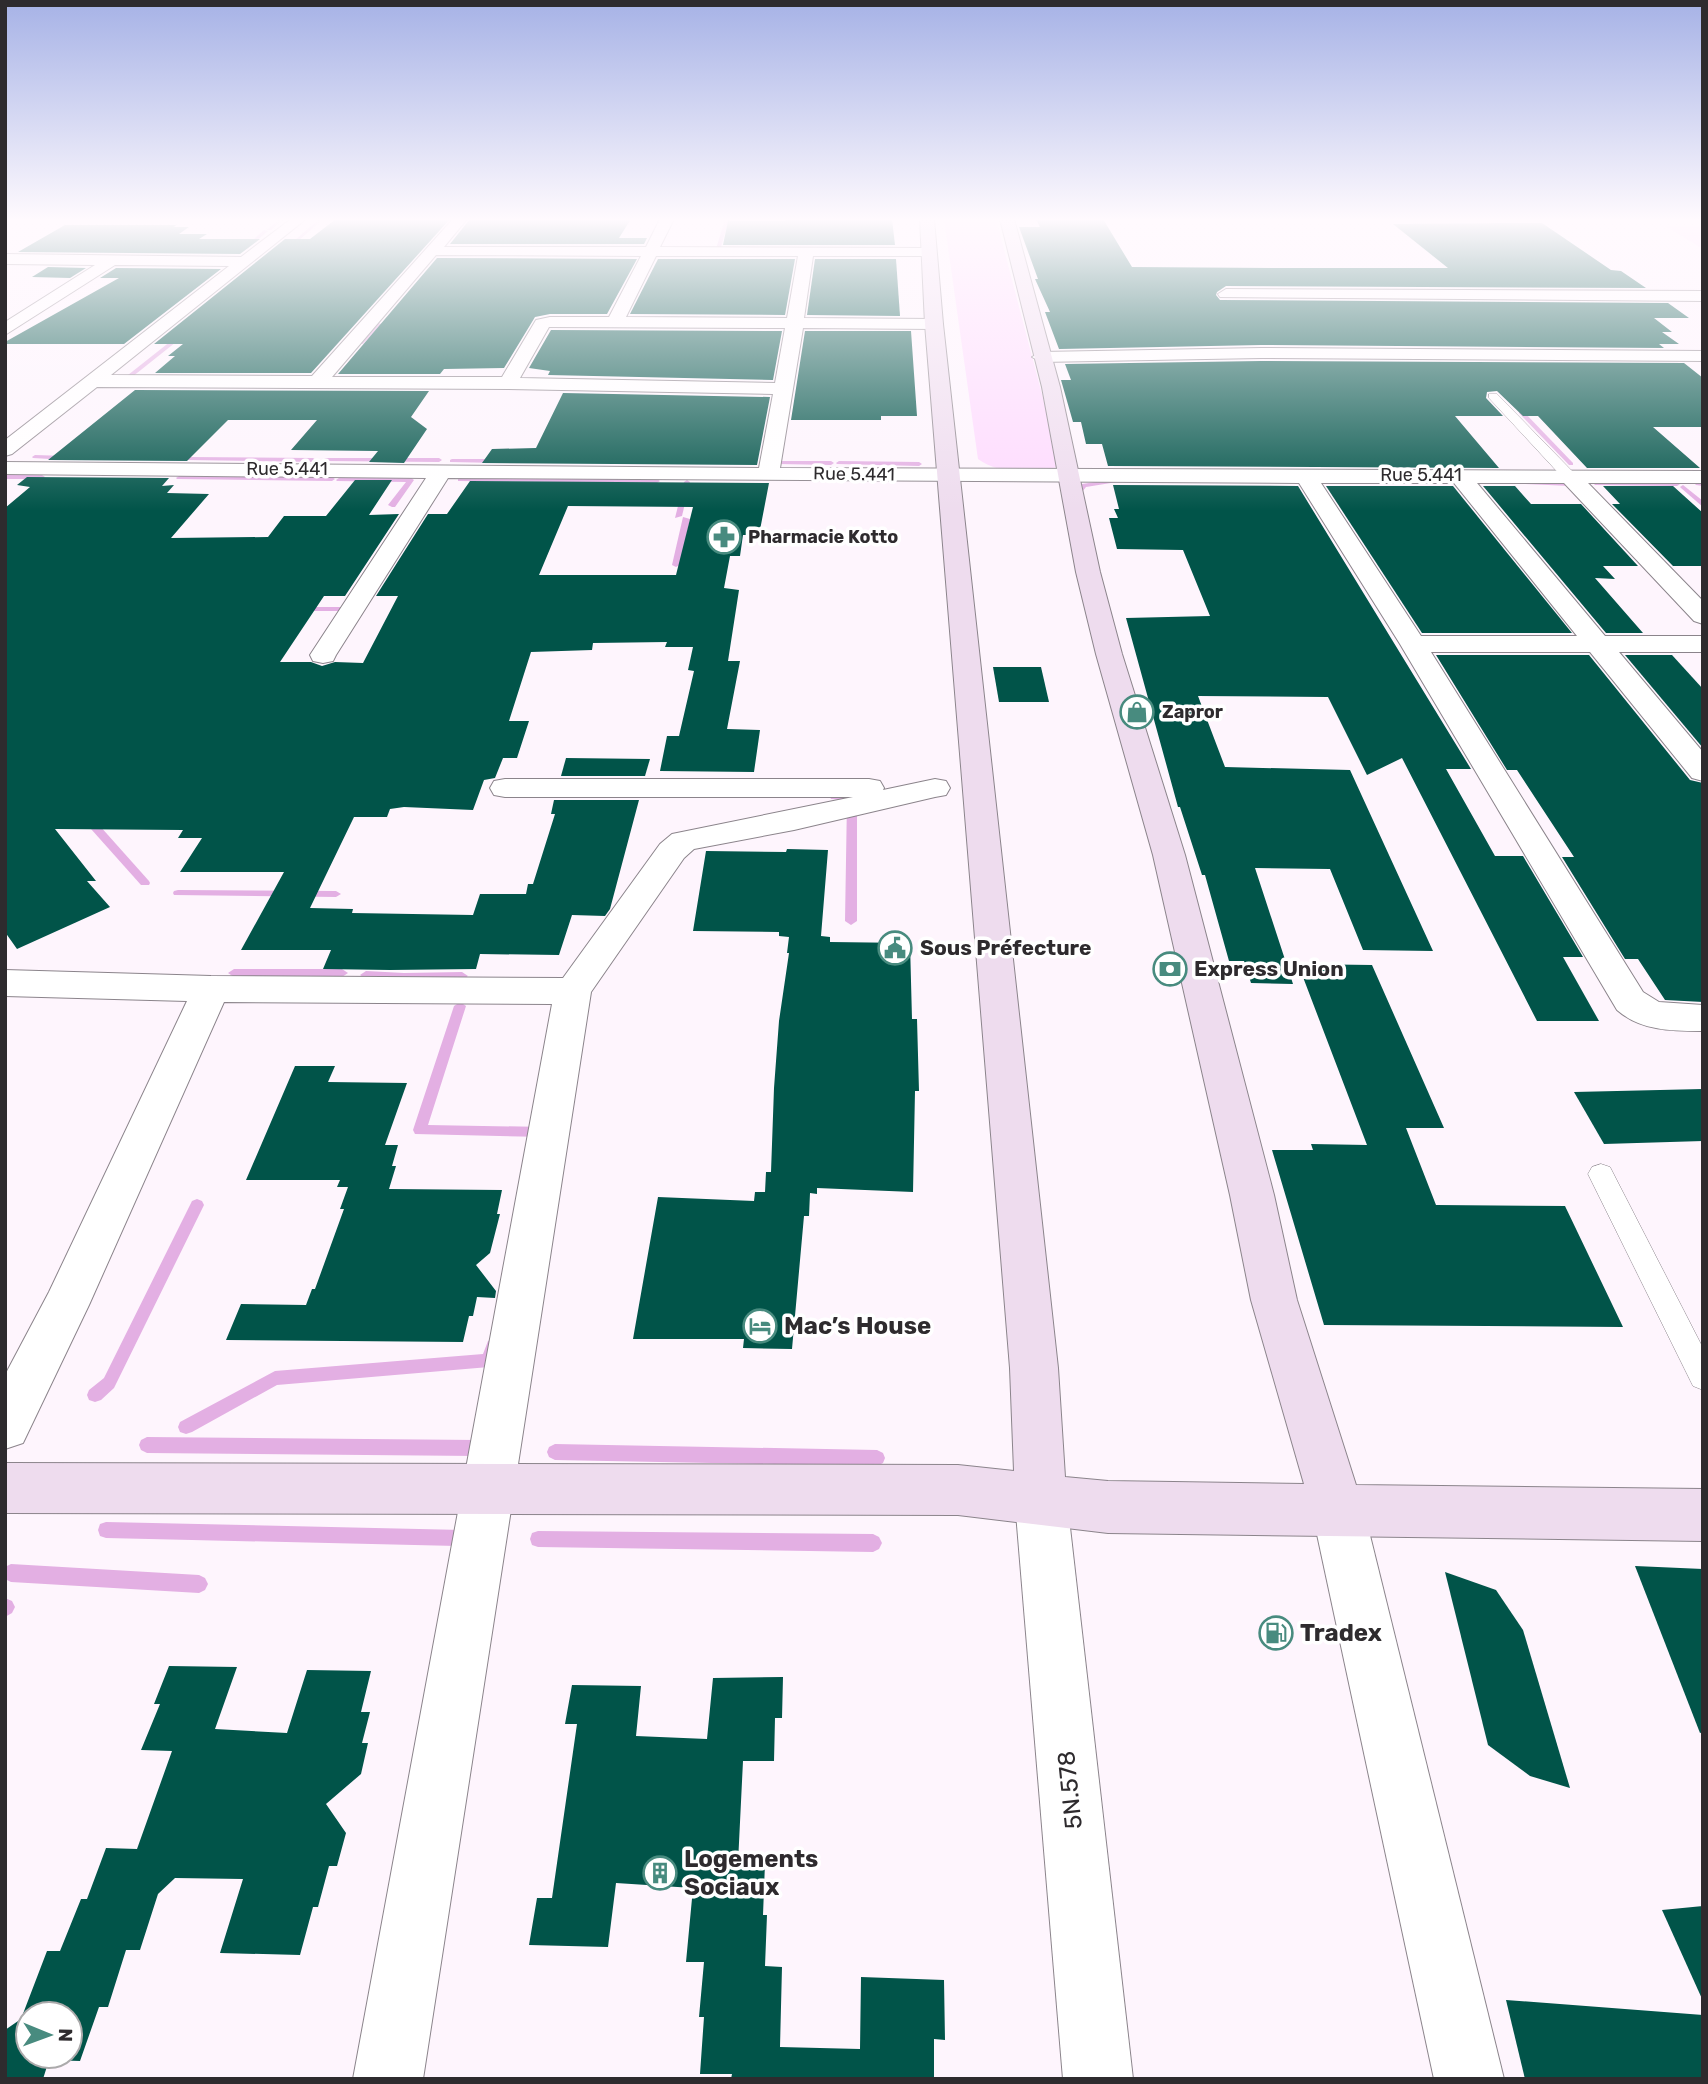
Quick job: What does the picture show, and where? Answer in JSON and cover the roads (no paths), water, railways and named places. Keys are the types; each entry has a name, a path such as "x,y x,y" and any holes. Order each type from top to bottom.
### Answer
{"main road":[{"path":"933,316 1034,1368 1041,1501"},
{"path":"1031,316 1051,387 1109,654 1169,855 1194,953 1252,1195 1274,1300 1338,1511"},
{"path":"5,1488 958,1490 1108,1507 1703,1514"}],"street":[{"path":"5,330 26,316"},
{"path":"5,450 175,316"},
{"path":"317,382 374,316"},
{"path":"615,322 618,316"},
{"path":"769,473 797,316"},
{"path":"508,383 542,324 934,324"},
{"path":"1041,357 1258,347 1703,356"},
{"path":"93,381 508,383 782,389"},
{"name":"Rue 5.441","path":"5,468 949,476 1068,474 1703,477"},
{"path":"323,655 442,470"},
{"path":"1305,475 1413,644 1630,1001 1640,1011 1651,1016 1703,1018"},
{"path":"1459,475 1703,772"},
{"path":"1568,475 1703,616"},
{"path":"1679,477 1703,499"},
{"path":"1413,644 1703,645"},
{"path":"505,788 979,787"},
{"path":"388,2079 573,991 672,851 683,841 794,820 935,788"},
{"path":"5,983 211,989 573,991"},
{"path":"5,1426 71,1293 211,989"},
{"name":"5N.578","path":"1041,1501 1098,2079"},
{"path":"1338,1511 1469,2079"}],"lane":[{"path":"1493,396 1568,475"},
{"path":"1601,1174 1703,1377"}],"waterway":[{"path":"361,343 379,324"},
{"path":"130,376 173,342"},
{"path":"1521,412 1571,464"},
{"path":"35,457 67,458"},
{"path":"189,459 313,460"},
{"path":"326,460 439,460"},
{"path":"452,461 501,461"},
{"path":"781,463 831,463"},
{"path":"839,463 919,464"},
{"path":"5,477 42,477"},
{"path":"179,478 199,478"},
{"path":"204,478 332,479"},
{"path":"339,480 411,480 392,505"},
{"path":"460,480 657,481"},
{"path":"1076,496 1084,485 1115,481"},
{"path":"678,516 687,482"},
{"path":"1527,483 1571,484"},
{"path":"1597,484 1677,484"},
{"path":"1698,484 1703,484"},
{"path":"1683,487 1703,505"},
{"path":"676,565 686,519"},
{"path":"301,609 348,609"},
{"path":"835,797 852,797 851,921"},
{"path":"87,818 145,883"},
{"path":"178,893 336,894"},
{"path":"234,973 342,973"},
{"path":"366,975 400,976"},
{"path":"407,976 462,976"},
{"path":"460,1006 420,1130 545,1132"},
{"path":"95,1395 109,1383 116,1370 197,1205"},
{"path":"186,1427 275,1378 489,1360 493,1346"},
{"path":"147,1445 477,1448 484,1445"},
{"path":"555,1452 877,1458"},
{"path":"106,1530 463,1538 464,1542"},
{"path":"538,1539 873,1543"},
{"path":"11,1573 199,1584"}],"place":[{"name":"Pharmacie Kotto","path":"724,537"},
{"name":"Zapror","path":"1137,712"},
{"name":"Sous Préfecture","path":"895,948"},
{"name":"Express Union","path":"1170,969"},
{"name":"Mac’s House","path":"760,1326"},
{"name":"Tradex","path":"1276,1633"},
{"name":"Logements Sociaux","path":"660,1873"}]}
